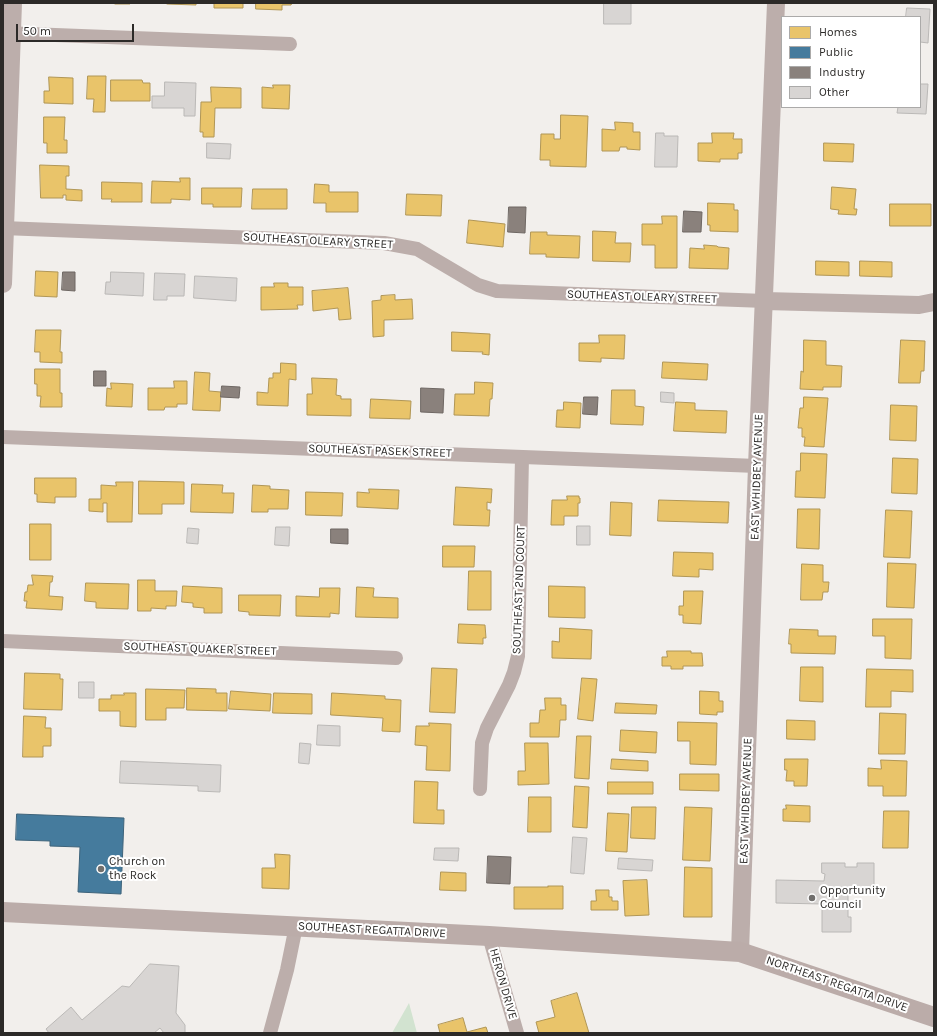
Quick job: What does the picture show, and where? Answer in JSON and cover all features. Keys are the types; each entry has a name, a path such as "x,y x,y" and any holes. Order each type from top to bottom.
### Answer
{"main road":[{"name":"SOUTHEAST REGATTA DRIVE","path":"3,912 489,936 740,952"},
{"name":"NORTHEAST REGATTA DRIVE","path":"740,952 934,1017"}],"street":[{"path":"3,284 8,33 13,3"},
{"name":"EAST WHIDBEY AVENUE","path":"740,952 757,466 765,301 776,3"},
{"path":"8,33 290,44"},
{"name":"SOUTHEAST OLEARY STREET","path":"4,228 384,243 417,249 478,285 497,291 765,301"},
{"path":"765,301 919,305 934,302"},
{"name":"SOUTHEAST PASEK STREET","path":"3,437 757,466"},
{"name":"SOUTHEAST 2ND COURT","path":"480,789 482,744 487,728 509,685 518,656 522,457"},
{"name":"SOUTHEAST QUAKER STREET","path":"3,641 396,658"},
{"path":"270,1033 287,970 296,926"},
{"name":"HERON DRIVE","path":"489,936 517,1033"}],"green space":[{"path":"409,1003 417,1033 392,1033"}],"building: Homes":[{"path":"130,3 130,4 115,4"},
{"path":"196,3 196,5 167,4"},
{"path":"205,3 243,3 243,8 214,8 214,4"},
{"path":"256,3 292,3 291,5 282,5 282,10 256,9"},
{"path":"88,76 106,76 105,112 93,112 94,99 87,99"},
{"path":"49,77 73,78 73,104 44,103 44,91 49,91"},
{"path":"111,80 142,80 143,83 150,83 150,101 111,101"},
{"path":"273,85 290,85 289,109 262,108 262,87 273,88"},
{"path":"211,87 241,88 241,108 215,108 214,137 203,137 203,132 200,132 201,102 211,102"},
{"path":"561,115 588,116 586,167 550,166 550,160 540,160 541,134 554,134 554,139 560,139"},
{"path":"44,117 65,117 64,140 67,140 67,153 47,153 47,143 44,143"},
{"path":"615,122 633,123 633,132 640,132 640,150 620,147 619,151 602,151 602,129 615,130"},
{"path":"712,133 734,133 733,139 742,139 742,153 738,153 738,159 720,159 720,162 698,161 698,143 712,143"},
{"path":"824,143 854,144 853,162 824,161"},
{"path":"40,165 69,166 69,176 66,176 66,189 82,190 82,201 66,200 66,195 63,195 63,198 41,198"},
{"path":"180,178 190,178 190,200 171,199 171,203 151,203 152,181 180,182"},
{"path":"102,182 142,183 142,202 111,202 112,199 102,199"},
{"path":"315,184 329,185 329,192 358,192 358,212 326,212 326,203 314,203"},
{"path":"832,187 856,189 854,209 857,209 856,215 838,214 839,210 831,209"},
{"path":"202,188 242,188 241,207 213,207 213,204 202,204"},
{"path":"253,189 287,189 287,209 252,209"},
{"path":"407,194 442,195 441,216 406,215"},
{"path":"708,203 734,204 734,210 738,210 738,232 710,231 710,225 708,225"},
{"path":"890,204 931,204 931,226 890,226"},
{"path":"662,216 677,216 677,268 655,268 655,245 642,245 642,224 662,224"},
{"path":"469,220 505,224 503,247 467,243"},
{"path":"593,231 616,232 615,243 631,243 630,262 593,261"},
{"path":"531,232 547,232 547,235 580,236 579,258 546,257 546,254 530,254"},
{"path":"704,245 729,248 728,269 689,268 690,248 704,249"},
{"path":"816,261 849,262 849,276 816,275"},
{"path":"860,261 892,262 892,277 860,276"},
{"path":"36,271 58,272 57,297 35,296"},
{"path":"274,283 288,283 288,287 303,287 303,305 297,305 298,309 261,310 261,287 274,287"},
{"path":"348,288 351,319 339,320 338,308 313,311 312,291"},
{"path":"395,295 395,300 412,299 413,319 384,320 384,336 373,337 372,301 381,300 381,296"},
{"path":"36,330 61,330 60,352 62,352 62,363 40,362 40,352 35,352"},
{"path":"452,332 490,334 489,355 482,354 483,352 452,351"},
{"path":"599,335 625,335 624,359 601,358 601,362 579,361 579,343 599,343"},
{"path":"804,340 826,341 826,365 842,366 841,387 823,387 823,390 800,389 801,371 803,372"},
{"path":"901,340 925,341 924,371 921,371 920,383 899,383"},
{"path":"663,362 708,364 707,380 662,378"},
{"path":"281,363 296,364 296,380 289,379 288,406 257,405 257,392 268,393 269,378 273,378 273,373 280,373"},
{"path":"35,369 60,369 60,393 62,393 62,407 40,407 41,396 37,396"},
{"path":"195,372 210,373 209,391 221,392 220,411 193,410"},
{"path":"312,378 337,379 336,395 341,396 341,399 351,399 351,416 307,415 307,394 312,394"},
{"path":"174,381 187,381 187,404 177,404 177,407 165,407 164,410 148,410 148,388 174,388"},
{"path":"475,382 493,383 489,416 454,415 455,394 474,394"},
{"path":"111,383 133,384 132,407 106,406 107,388 111,389"},
{"path":"612,390 635,390 635,406 644,407 643,425 611,424"},
{"path":"804,397 828,398 824,447 804,446 805,437 802,437 802,428 798,428 800,408 803,408"},
{"path":"371,399 411,401 410,419 370,418"},
{"path":"564,402 581,403 580,428 556,427 557,410 563,410"},
{"path":"676,402 695,403 695,410 727,411 726,433 674,431"},
{"path":"891,405 917,406 916,441 890,440"},
{"path":"801,453 827,454 825,498 795,497 796,471 800,471"},
{"path":"893,458 918,459 917,494 892,493"},
{"path":"35,478 76,478 76,497 55,497 55,503 37,502 37,494 35,494"},
{"path":"139,481 184,482 184,504 162,504 162,514 139,514"},
{"path":"116,482 133,482 132,522 107,522 107,503 103,503 103,512 89,511 89,499 101,499 101,485 116,486"},
{"path":"192,484 223,485 222,493 234,493 233,513 191,512"},
{"path":"253,485 270,486 270,489 289,490 288,509 268,509 268,512 252,512"},
{"path":"456,487 492,489 491,503 487,502 487,510 490,510 489,526 454,525"},
{"path":"369,489 399,490 398,509 357,507 357,492 369,493"},
{"path":"306,492 343,493 342,516 306,515"},
{"path":"567,496 579,496 580,503 578,503 578,516 564,516 564,525 551,525 552,500 567,500"},
{"path":"659,500 729,502 728,523 658,521"},
{"path":"611,502 632,503 631,536 610,535"},
{"path":"798,509 820,509 819,549 797,548"},
{"path":"886,510 912,511 910,558 884,557"},
{"path":"30,524 51,524 51,560 30,560"},
{"path":"443,546 475,546 474,567 443,567"},
{"path":"674,552 713,553 713,570 699,569 699,577 673,576"},
{"path":"888,563 916,564 914,608 887,607"},
{"path":"802,564 823,565 823,582 829,582 828,592 823,592 822,600 801,600"},
{"path":"469,571 491,571 491,610 468,610"},
{"path":"32,575 53,576 52,582 50,582 49,596 63,597 62,610 26,608 27,601 24,601 25,592 27,592 28,585 33,585"},
{"path":"138,580 155,580 155,591 177,591 176,606 166,606 166,609 151,608 151,611 138,611"},
{"path":"86,583 129,584 128,609 96,608 96,602 85,601"},
{"path":"183,586 222,588 222,613 204,613 204,608 193,607 193,603 182,602"},
{"path":"549,586 585,587 585,618 549,617"},
{"path":"357,587 374,588 373,597 398,598 398,618 356,617"},
{"path":"320,588 340,588 339,614 330,613 330,617 296,616 296,596 319,597"},
{"path":"684,591 703,591 701,624 683,623 683,615 679,615 679,606 683,606"},
{"path":"239,595 281,595 280,616 249,615 249,612 239,611"},
{"path":"873,619 912,619 911,659 885,658 885,636 873,636"},
{"path":"459,624 485,625 486,638 483,638 483,644 458,643"},
{"path":"560,628 592,630 591,659 552,658 552,641 559,642"},
{"path":"790,629 818,630 818,636 836,636 835,654 791,653 791,644 789,644"},
{"path":"667,651 691,651 691,653 702,653 703,666 683,666 683,669 671,669 671,666 662,666 662,657 667,657"},
{"path":"801,667 823,667 823,702 800,701"},
{"path":"432,668 457,669 455,713 430,712"},
{"path":"867,669 913,670 913,692 891,691 891,707 866,707"},
{"path":"25,673 60,674 60,679 63,679 62,710 24,709"},
{"path":"582,678 597,679 593,721 578,719"},
{"path":"187,688 216,689 216,693 227,693 227,711 187,710"},
{"path":"146,689 185,690 184,708 166,708 166,720 146,720"},
{"path":"231,691 271,694 270,711 229,709"},
{"path":"700,691 719,692 719,701 723,701 723,712 717,712 717,715 700,714"},
{"path":"124,693 136,693 136,727 120,726 120,711 99,711 99,699 111,699 111,695 124,695"},
{"path":"274,693 312,694 312,714 273,713"},
{"path":"332,693 385,696 385,699 401,700 400,732 382,731 383,718 331,715"},
{"path":"545,698 561,698 561,705 566,705 566,720 560,720 559,737 530,737 530,723 539,723 540,710 545,710"},
{"path":"616,703 657,705 656,714 615,713"},
{"path":"880,713 906,714 905,754 879,754"},
{"path":"24,716 46,717 45,728 51,728 51,746 43,746 43,757 23,757"},
{"path":"787,720 815,721 815,740 787,739"},
{"path":"678,722 717,723 716,765 690,764 690,741 678,741"},
{"path":"429,723 451,724 450,771 426,770 427,746 415,745 416,726 429,726"},
{"path":"621,730 657,732 656,753 620,751"},
{"path":"577,736 591,736 589,779 575,778"},
{"path":"525,743 548,743 549,784 518,785 518,771 525,771"},
{"path":"612,759 648,761 648,771 611,769"},
{"path":"785,759 808,759 807,786 794,786 794,781 786,781 787,770 785,770"},
{"path":"881,760 907,761 906,796 883,796 883,786 868,786 868,768 881,769"},
{"path":"680,774 719,774 719,791 680,790"},
{"path":"415,781 438,782 437,810 444,810 444,824 414,823"},
{"path":"608,782 653,782 653,794 608,794"},
{"path":"575,786 589,787 587,828 573,827"},
{"path":"529,797 551,797 551,832 528,832"},
{"path":"786,805 810,806 810,822 783,821 783,809 786,809"},
{"path":"632,807 656,807 655,839 631,838"},
{"path":"685,807 712,808 710,861 683,860"},
{"path":"884,811 909,811 908,848 883,848"},
{"path":"608,813 629,814 627,852 606,851"},
{"path":"275,854 290,855 289,889 262,888 262,868 275,868"},
{"path":"685,867 712,868 712,917 684,917"},
{"path":"441,872 466,873 466,891 440,890"},
{"path":"647,880 649,915 625,916 623,881"},
{"path":"563,886 563,909 514,909 514,887"},
{"path":"596,890 609,890 609,897 612,897 612,901 618,901 618,910 591,910 591,901 596,901"},
{"path":"577,993 589,1033 539,1033 536,1022 555,1017 551,1001"},
{"path":"463,1018 467,1032 486,1027 488,1033 440,1033 438,1025"}],"building: Public":[{"name":"Church on the Rock","path":"17,814 124,818 121,894 78,892 80,847 50,846 50,841 16,840"}],"building: Industry":[{"path":"509,207 526,207 525,233 508,232"},
{"path":"684,211 702,212 701,232 683,232"},
{"path":"63,272 75,272 75,291 62,290"},
{"path":"94,371 106,371 106,386 94,386"},
{"path":"222,386 240,387 239,398 221,397"},
{"path":"421,388 444,389 443,413 421,412"},
{"path":"584,397 598,397 597,415 583,414"},
{"path":"331,529 348,529 348,544 331,543"},
{"path":"488,856 511,857 510,884 487,883"}],"building: Other":[{"path":"604,3 631,3 631,24 604,24"},
{"path":"907,8 930,9 928,43 921,42 921,16 906,16"},
{"path":"165,82 196,83 195,116 184,116 184,108 152,108 152,96 164,96"},
{"path":"921,84 928,84 926,114 897,113 898,108 921,108"},
{"path":"656,133 664,133 664,136 678,136 677,167 655,167"},
{"path":"207,143 231,144 230,159 207,158"},
{"path":"111,272 144,273 143,296 105,294 106,282 110,282"},
{"path":"155,273 185,274 184,296 167,296 167,300 154,300"},
{"path":"195,276 237,278 236,301 194,298"},
{"path":"661,392 674,393 674,403 661,402"},
{"path":"577,526 590,526 590,545 577,545"},
{"path":"276,527 290,527 289,546 275,545"},
{"path":"188,528 199,529 198,544 187,543"},
{"path":"79,682 94,682 94,698 79,698"},
{"path":"318,725 340,726 340,746 317,745"},
{"path":"300,743 311,744 309,764 299,763"},
{"path":"121,761 221,765 220,792 198,791 198,786 120,783"},
{"path":"573,837 587,838 584,874 571,873"},
{"path":"435,848 459,848 458,861 434,860"},
{"path":"619,858 653,860 652,871 618,869"},
{"name":"Opportunity Council","path":"822,863 845,863 845,867 857,867 857,863 874,863 874,893 848,892 848,917 851,917 851,932 822,932 822,904 776,903 776,880 824,881 825,874 822,873"},
{"path":"150,964 179,966 176,1013 185,1025 185,1033 164,1033 160,1028 154,1033 49,1033 46,1029 71,1007 82,1020 122,986 129,987"}],"place":[{"name":"Church on the Rock","path":"101,869"},
{"name":"Opportunity Council","path":"812,898"}]}
